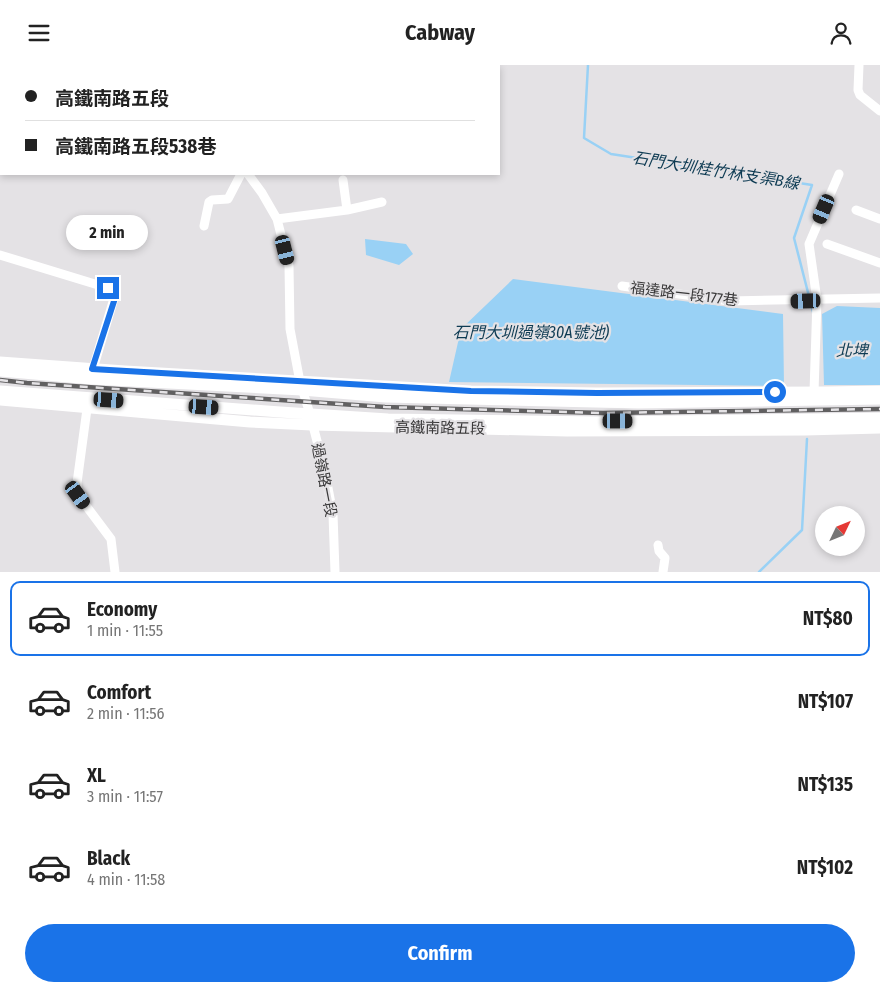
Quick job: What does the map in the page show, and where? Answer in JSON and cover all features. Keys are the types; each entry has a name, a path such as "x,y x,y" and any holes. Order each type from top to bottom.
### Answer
{"main road":[{"name":"高鐵南路五段","path":"0,362 301,386 386,397 610,403 880,399"},
{"name":"高鐵南路五段","path":"0,371 167,383 471,391 735,393 880,391"},
{"path":"125,371 167,383"},
{"path":"693,403 735,393"},
{"name":"高鐵南路五段","path":"1,394 311,420 567,431 880,428"},
{"name":"高鐵南路五段","path":"1,394 87,409 250,422 388,419 599,422 880,418"},
{"path":"599,422 649,431"}],"street":[{"path":"859,65 858,90 860,95 880,111"},
{"path":"814,392 809,244 839,174"},
{"path":"204,226 209,202 212,200 228,199 240,175"},
{"name":"過嶺路一段","path":"249,175 277,219 289,265 290,329 301,386 325,472 332,514 335,572"},
{"path":"343,180 347,210"},
{"path":"277,219 347,210 382,202"},
{"path":"856,210 880,219"},
{"path":"827,244 880,263"},
{"path":"0,255 108,288 116,295 92,369"},
{"name":"福達路一段177巷","path":"622,286 729,301 880,298"},
{"path":"87,409 77,483 78,495 110,539 115,572"},
{"path":"658,545 659,551 665,558 663,572"}],"water":[{"path":"365,239 406,244 413,254 399,265 366,255"},
{"name":"石門大圳過嶺30A號池)","path":"513,279 783,314 784,386 449,382 461,329"},
{"name":"北埤","path":"837,306 880,308 880,385 824,385 822,314"}],"waterway":[{"name":"石門大圳桂竹林支渠B線","path":"588,65 584,138 611,154 812,185 794,238 813,312"},
{"name":"石門大圳桂竹林支渠B線","path":"759,572 802,530 807,439"}],"railway":[{"path":"0,380 385,407 603,413 880,409"}],"route":[{"path":"108,288 116,295 92,369 471,391 597,393 775,392"}]}
